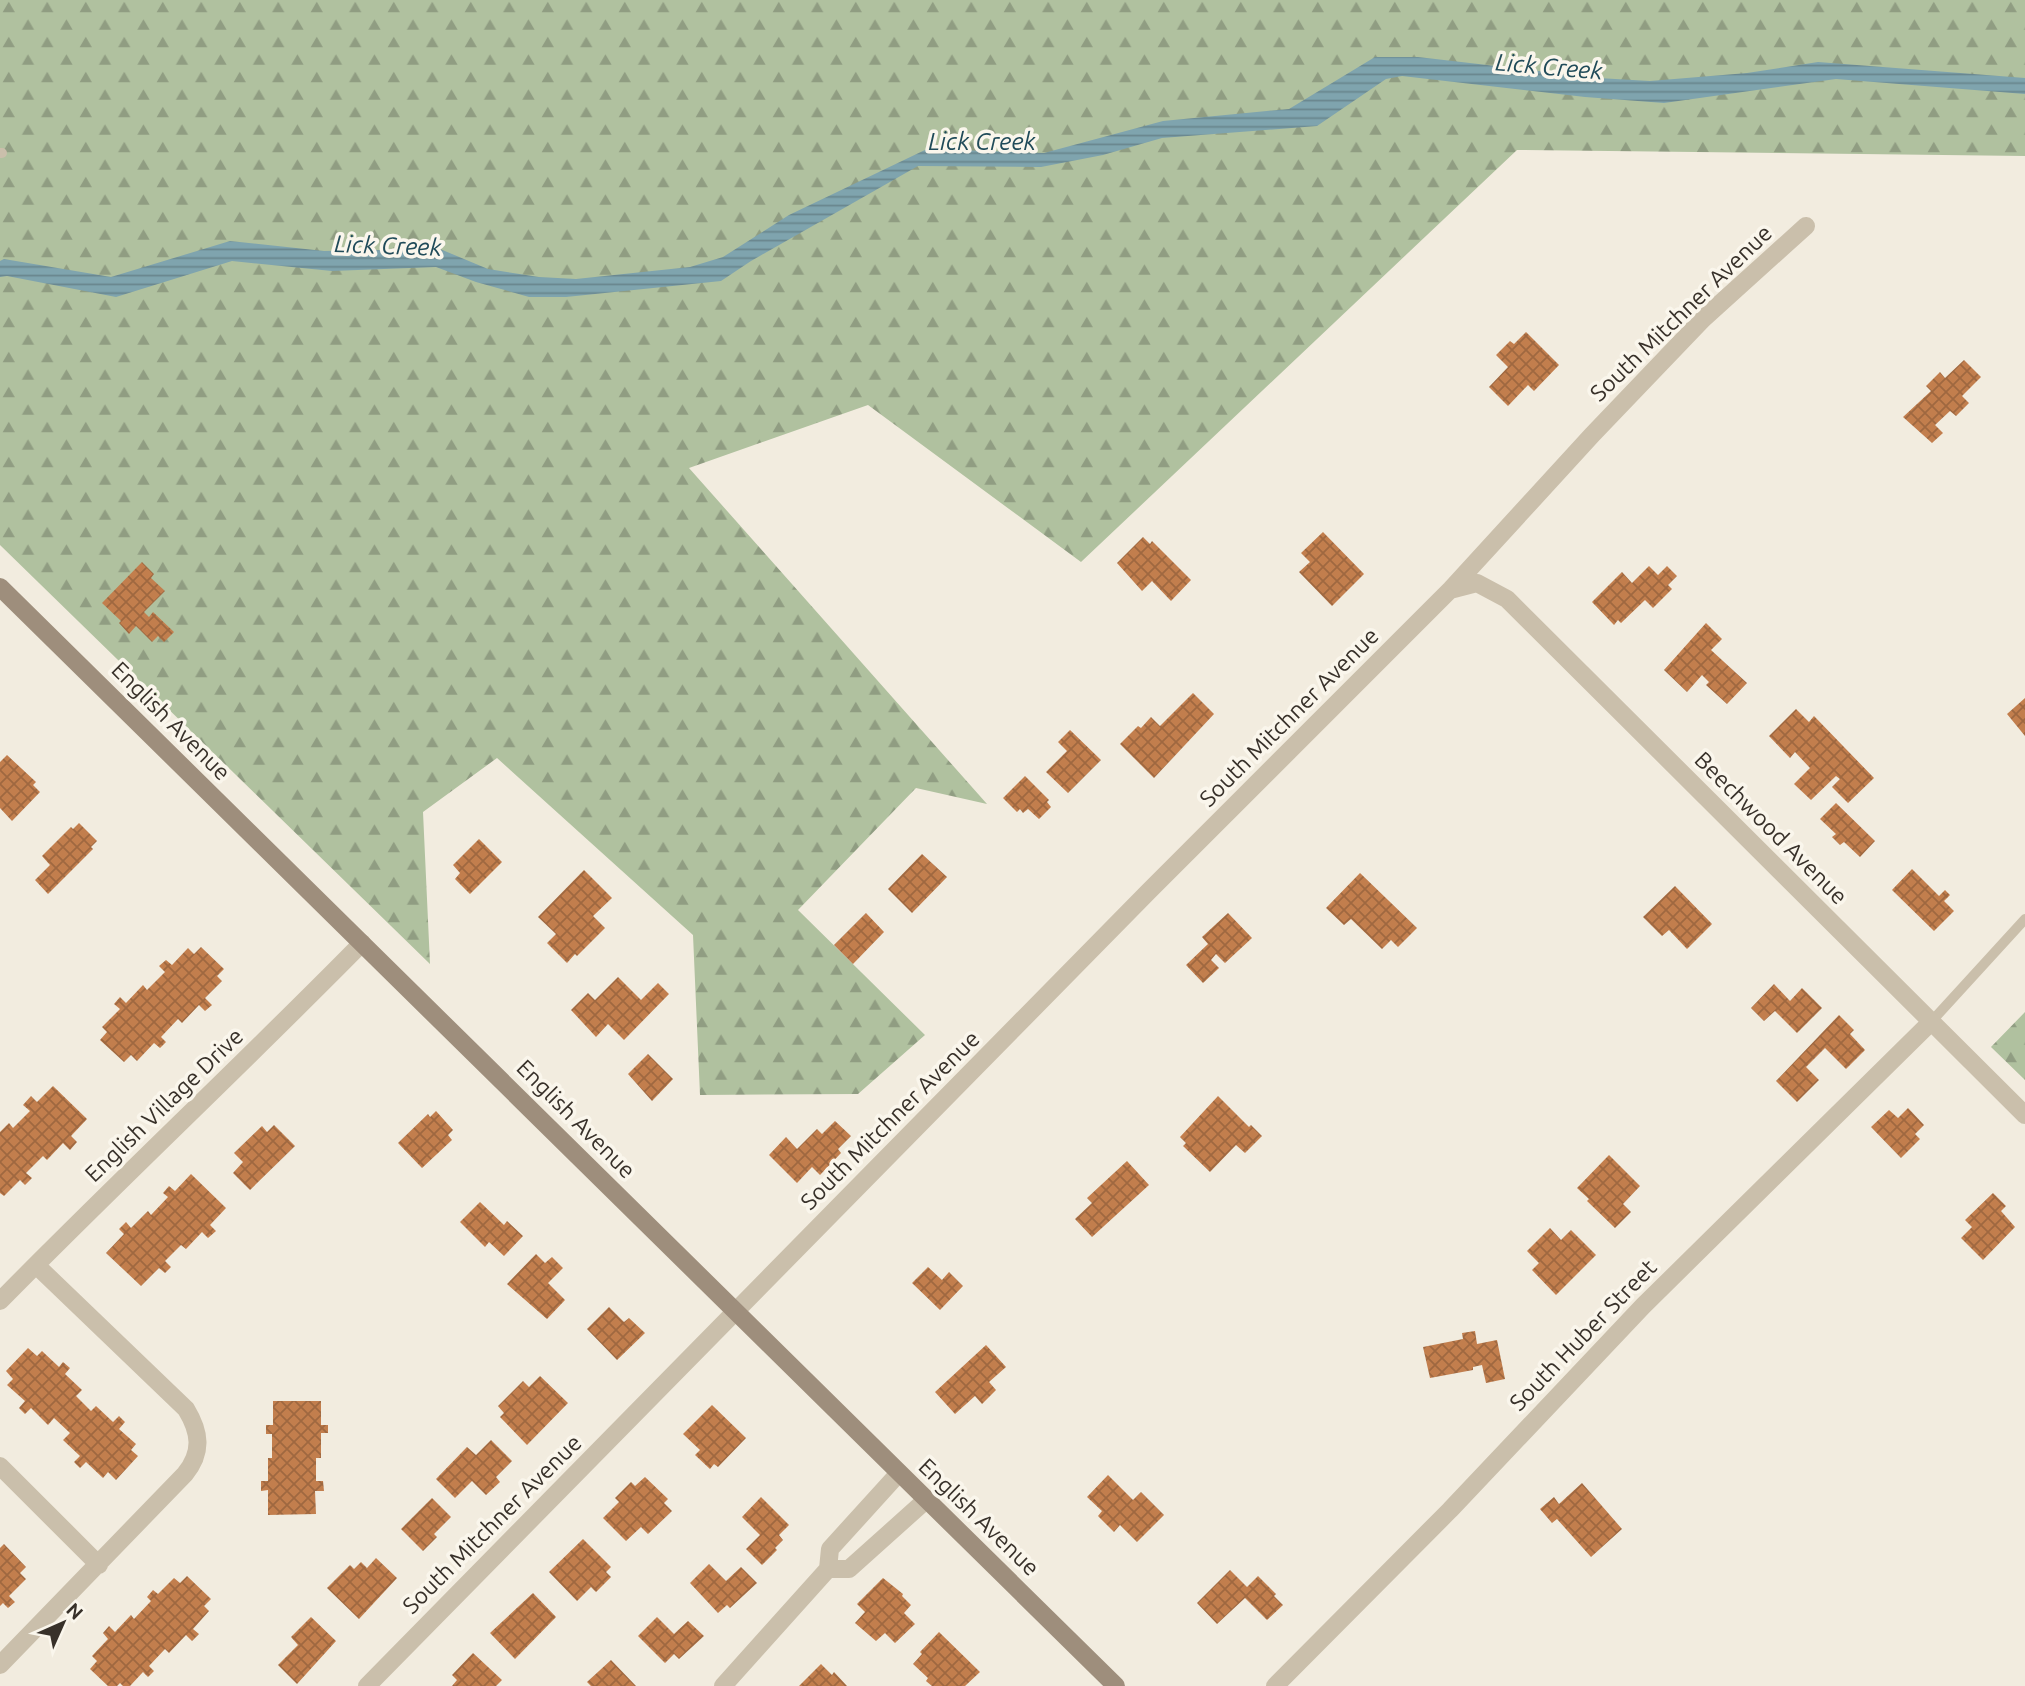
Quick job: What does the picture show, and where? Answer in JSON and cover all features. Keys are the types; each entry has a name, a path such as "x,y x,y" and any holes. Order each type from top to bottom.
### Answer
{"street":[{"name":"South Mitchner Avenue","path":"367,1686 1149,891 1450,590 1703,319 1806,226"},
{"name":"Beechwood Avenue","path":"1450,590 1477,583 1507,598 2025,1115"},
{"name":"English Avenue","path":"0,587 1116,1686"},
{"name":"English Village Drive","path":"0,1301 153,1148 256,1051 362,943"},
{"name":"South Huber Street","path":"1275,1686 1450,1510 1643,1306 1931,1022"},
{"path":"0,1665 99,1565 192,1465 199,1437 197,1427 186,1409 36,1265"},
{"path":"0,1466 99,1565"},
{"path":"723,1686 828,1569 830,1549 899,1473"},
{"path":"828,1569 849,1569 926,1500"}],"lane":[{"path":"1931,1022 2025,919"}],"green space":[{"path":"0,0 2025,0 2025,156 1517,150 1081,562 868,405 689,468 987,804 916,788 798,910 925,1035 858,1094 700,1095 693,935 497,758 423,812 430,964 0,545"},
{"path":"2025,1012 2025,1080 1991,1047"}],"water":[{"name":"Lick Creek","path":"1375,57 1418,57 1598,78 1650,81 1747,73 1818,62 2025,78 2025,94 1836,79 1664,103 1585,97 1402,76 1386,79 1317,126 1162,138 1103,155 1041,167 918,166 751,261 721,281 566,297 529,297 436,267 332,271 232,261 116,297 7,276 0,277 0,261 4,259 111,277 230,241 324,251 440,249 488,269 539,277 576,279 690,267 723,257 789,215 927,149 1044,153 1163,121 1289,109"}],"building":[{"path":"1526,332 1559,365 1534,391 1528,385 1508,406 1489,387 1508,367 1496,355 1510,341 1514,344"},
{"path":"1964,360 1981,377 1962,396 1969,403 1956,416 1950,411 1935,425 1943,433 1932,443 1903,417 1931,391 1926,386 1940,372 1945,378"},
{"path":"1323,532 1364,574 1332,606 1299,572 1310,562 1301,553"},
{"path":"1143,537 1150,544 1152,541 1191,580 1171,601 1152,581 1142,591 1117,563"},
{"path":"142,562 154,574 151,578 165,591 144,612 149,617 153,612 174,632 164,642 158,636 152,642 136,626 129,634 119,623 121,621 102,603"},
{"path":"1649,566 1658,575 1667,566 1677,576 1668,585 1672,589 1653,608 1645,600 1621,623 1618,620 1614,625 1592,602 1622,572 1632,583"},
{"path":"1706,623 1722,639 1711,650 1747,683 1727,704 1706,685 1709,682 1702,675 1687,692 1664,670"},
{"path":"1193,693 1214,714 1154,778 1120,744 1151,717 1160,726"},
{"path":"2025,698 2025,736 2007,714"},
{"path":"1796,709 1809,722 1814,716 1874,778 1848,803 1832,787 1840,779 1836,776 1811,800 1794,784 1810,768 1795,752 1790,758 1769,736"},
{"path":"1070,730 1101,760 1068,793 1046,772 1067,751 1058,742"},
{"path":"7,755 36,782 33,785 40,792 12,821 0,808 0,762"},
{"path":"1025,776 1049,800 1047,802 1051,807 1039,819 1028,809 1023,813 1020,809 1017,812 1003,798"},
{"path":"1836,803 1875,841 1860,857 1844,842 1840,845 1832,837 1836,834 1820,819"},
{"path":"79,823 97,841 91,847 93,849 48,894 35,880 50,865 42,856 71,827 73,829"},
{"path":"479,839 502,862 470,894 455,879 460,873 453,865"},
{"path":"922,854 947,877 912,913 888,889"},
{"path":"1912,869 1939,896 1945,890 1950,895 1944,901 1954,911 1934,931 1892,890"},
{"path":"584,870 612,898 593,916 605,928 567,963 547,943 556,934 538,917"},
{"path":"1360,873 1417,928 1398,947 1391,940 1382,949 1351,919 1344,925 1326,908"},
{"path":"1675,886 1712,924 1687,949 1669,930 1662,936 1643,917"},
{"path":"866,913 884,932 853,964 834,945"},
{"path":"1228,913 1252,938 1225,963 1216,954 1211,960 1219,968 1203,983 1186,965 1208,944 1202,937"},
{"path":"201,947 224,969 217,976 222,981 205,998 212,1005 205,1011 199,1005 182,1023 178,1019 161,1037 166,1042 160,1048 154,1043 137,1061 131,1055 124,1062 100,1040 107,1032 102,1027 120,1009 114,1004 120,997 126,1003 143,985 147,990 165,972 159,966 166,960 172,965 188,948 194,954"},
{"path":"618,977 641,1000 658,983 669,994 624,1040 608,1024 596,1037 571,1010 588,993 595,1000"},
{"path":"1774,984 1790,1001 1802,988 1822,1008 1797,1033 1775,1011 1764,1021 1751,1008"},
{"path":"1839,1015 1854,1030 1850,1034 1865,1050 1846,1069 1825,1048 1806,1067 1819,1080 1797,1102 1776,1081"},
{"path":"648,1054 673,1079 652,1101 628,1074"},
{"path":"53,1086 87,1119 71,1136 77,1142 70,1150 63,1143 47,1160 43,1156 26,1173 32,1178 25,1185 20,1180 4,1196 0,1193 0,1132 9,1123 13,1128 30,1111 23,1105 31,1096 37,1102"},
{"path":"1218,1096 1262,1136 1245,1153 1236,1145 1210,1172 1183,1146 1186,1143 1180,1137"},
{"path":"1908,1108 1924,1125 1915,1134 1920,1139 1901,1158 1871,1127 1889,1110 1898,1118"},
{"path":"436,1111 453,1130 448,1135 452,1140 422,1168 398,1143 428,1114 430,1117"},
{"path":"835,1121 851,1136 838,1149 841,1153 820,1175 812,1167 797,1183 769,1155 786,1137 797,1149 817,1129 822,1134"},
{"path":"274,1125 295,1146 250,1190 233,1173 243,1162 234,1153 262,1126 267,1132"},
{"path":"1609,1155 1640,1186 1623,1204 1631,1212 1615,1228 1577,1188"},
{"path":"1127,1161 1149,1185 1092,1237 1075,1219 1092,1203 1087,1198"},
{"path":"191,1174 226,1208 210,1225 216,1231 208,1238 202,1232 186,1249 181,1245 165,1261 171,1267 165,1273 159,1268 141,1286 106,1253 124,1234 119,1229 126,1222 131,1228 148,1211 151,1215 168,1197 163,1193 169,1186 175,1191"},
{"path":"1993,1193 2006,1206 2001,1211 2015,1227 1983,1260 1961,1238 1972,1227 1965,1220"},
{"path":"480,1202 504,1225 507,1221 523,1236 504,1256 489,1242 485,1247 460,1222"},
{"path":"1550,1228 1561,1240 1571,1230 1596,1255 1556,1295 1532,1270 1539,1263 1527,1251"},
{"path":"536,1254 545,1263 552,1257 563,1268 548,1283 565,1300 547,1319 507,1284"},
{"path":"928,1267 942,1280 949,1272 963,1286 940,1310 912,1283"},
{"path":"609,1307 624,1322 629,1318 645,1333 617,1360 587,1329"},
{"path":"1475,1331 1477,1344 1497,1340 1505,1379 1486,1383 1482,1365 1473,1367 1473,1370 1430,1378 1423,1347 1463,1339 1462,1333"},
{"path":"986,1345 1006,1367 989,1382 996,1390 982,1404 975,1396 955,1414 935,1392"},
{"path":"28,1348 37,1356 42,1351 59,1367 63,1362 70,1368 65,1374 82,1390 76,1396 91,1411 96,1406 113,1422 119,1416 125,1422 119,1429 136,1444 131,1450 138,1456 116,1480 108,1472 103,1478 86,1462 80,1468 74,1462 80,1456 63,1440 70,1433 54,1418 48,1425 31,1408 25,1414 19,1408 25,1401 7,1385 13,1379 6,1371"},
{"path":"540,1376 568,1403 527,1445 500,1417 504,1413 498,1406 523,1381 529,1387"},
{"path":"273,1401 321,1401 321,1425 328,1425 328,1433 321,1433 321,1458 316,1458 316,1481 323,1481 324,1491 315,1491 316,1514 268,1515 268,1490 261,1491 261,1481 268,1481 268,1458 272,1458 272,1434 266,1434 266,1425 273,1425"},
{"path":"712,1405 746,1438 718,1467 714,1464 710,1469 695,1455 700,1450 683,1434"},
{"path":"491,1440 512,1461 496,1477 500,1482 486,1495 472,1481 455,1498 436,1479 467,1447 476,1455"},
{"path":"1108,1475 1133,1500 1141,1492 1164,1515 1137,1542 1120,1525 1114,1532 1098,1516 1102,1511 1087,1497"},
{"path":"645,1477 668,1499 664,1503 672,1511 648,1534 641,1527 626,1541 603,1518 619,1502 615,1498 631,1482 635,1486"},
{"path":"1582,1483 1622,1529 1591,1557 1557,1519 1552,1523 1540,1509 1554,1497 1559,1504"},
{"path":"761,1497 789,1525 779,1535 783,1540 775,1548 777,1550 762,1565 746,1549 760,1535 742,1517"},
{"path":"432,1498 451,1517 434,1534 437,1537 423,1551 401,1529"},
{"path":"583,1539 611,1567 606,1572 611,1577 596,1592 591,1587 577,1601 549,1572"},
{"path":"4,1544 26,1567 20,1573 26,1579 9,1596 15,1602 8,1608 3,1603 0,1606 0,1548"},
{"path":"376,1558 397,1578 359,1619 327,1588 350,1565 354,1569 361,1562 367,1568"},
{"path":"709,1564 726,1581 741,1567 757,1583 730,1608 727,1605 718,1613 690,1583"},
{"path":"1230,1570 1247,1587 1258,1576 1283,1605 1267,1620 1245,1598 1217,1624 1197,1603"},
{"path":"187,1576 211,1599 204,1606 209,1611 193,1629 199,1634 192,1641 186,1635 169,1653 165,1649 149,1666 154,1671 148,1677 143,1672 130,1686 120,1683 117,1686 108,1686 90,1669 97,1661 92,1656 108,1639 103,1633 109,1626 115,1632 131,1615 134,1619 151,1601 147,1597 153,1590 158,1594 174,1578 180,1583"},
{"path":"883,1578 903,1594 911,1605 904,1613 915,1624 895,1643 885,1633 876,1641 855,1623 865,1612 857,1604"},
{"path":"533,1593 556,1617 515,1659 490,1633"},
{"path":"311,1617 336,1641 297,1684 278,1665 298,1645 291,1637"},
{"path":"657,1617 674,1634 688,1621 704,1636 679,1659 674,1654 665,1663 638,1636"},
{"path":"939,1632 980,1672 965,1686 932,1686 926,1681 928,1678 913,1664 922,1654 920,1652"},
{"path":"473,1653 502,1680 496,1686 452,1686 457,1680 452,1675"},
{"path":"611,1660 636,1686 591,1686 587,1682"},
{"path":"821,1664 832,1675 834,1672 847,1686 799,1686"}]}
